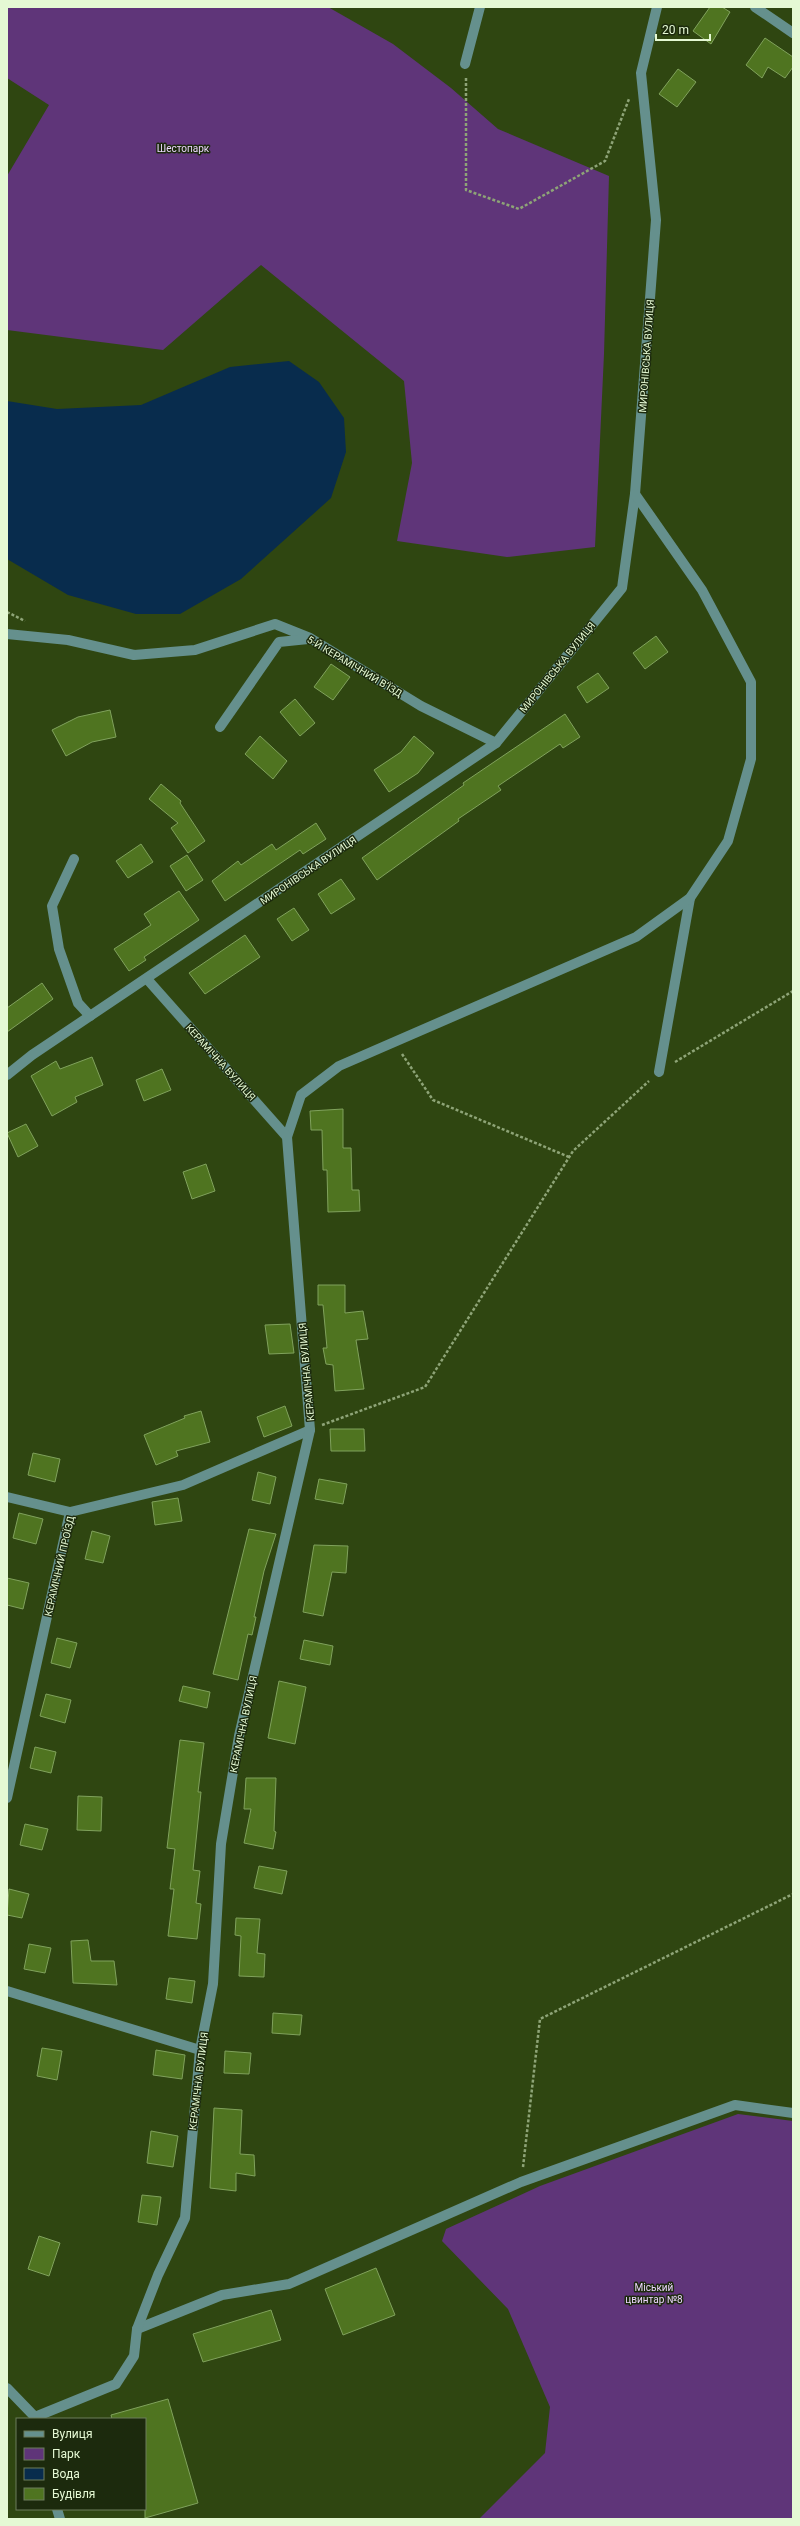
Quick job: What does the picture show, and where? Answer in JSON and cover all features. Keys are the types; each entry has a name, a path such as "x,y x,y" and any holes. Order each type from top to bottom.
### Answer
{"street":[{"path":"465,64 480,7"},
{"name":"МИРОНІВСЬКА ВУЛИЦЯ","path":"7,1075 90,1016 496,743 622,588 635,494 656,220 641,73 658,7"},
{"path":"755,7 793,33"},
{"path":"287,1137 301,1095 339,1066 636,937 690,898 728,841 750,759 751,682 702,590 635,494"},
{"name":"5-Й КЕРАМІЧНИЙ В’ЇЗД","path":"7,634 68,640 134,655 195,650 275,624 310,638 421,706 496,743"},
{"path":"220,727 279,642 310,638"},
{"path":"74,859 52,906 59,949 78,1003 90,1016"},
{"path":"659,1072 690,898"},
{"name":"КЕРАМІЧНА ВУЛИЦЯ","path":"7,2388 35,2418 116,2384 134,2356 137,2329 158,2275 185,2218 200,2050 214,1984 221,1844 238,1744 310,1430 287,1137 147,979"},
{"name":"КЕРАМІЧНИЙ ПРОЇЗД","path":"7,1798 70,1512 183,1485 310,1430"},
{"path":"7,1497 70,1512"},
{"path":"7,1991 200,2050"},
{"path":"137,2329 222,2295 289,2284 521,2182 735,2105 793,2114"}],"path":[{"path":"465,64 466,190 519,209 605,161 620,118 641,73"},
{"path":"310,1430 425,1387 573,1151 659,1072 793,991"},
{"path":"394,1042 433,1100 569,1157"},
{"path":"521,2182 540,2019 793,1894"}],"green space":[{"name":"Шестопарк","path":"7,7 328,7 393,44 451,88 498,129 609,176 604,354 595,547 507,557 397,541 412,463 404,381 261,265 163,350 7,330 7,176 49,105 7,78"},
{"name":"Міський цвинтар №8","path":"738,2114 793,2121 793,2519 479,2519 545,2453 550,2407 508,2309 442,2241 446,2229 540,2186"}],"water":[{"path":"289,361 319,382 344,418 346,452 331,498 241,579 180,614 136,614 68,595 7,559 7,401 57,409 141,405 230,367"}],"building":[{"path":"710,7 722,7 730,12 711,44 693,31"},
{"path":"765,38 793,57 793,67 785,78 768,67 762,78 746,65"},
{"path":"678,69 696,82 677,107 659,94"},
{"path":"656,636 668,652 645,669 633,653"},
{"path":"331,664 350,677 333,700 314,687"},
{"path":"598,673 609,688 587,703 577,687"},
{"path":"295,699 315,723 300,736 280,712"},
{"path":"110,710 116,737 92,742 66,756 52,730 78,717"},
{"path":"565,714 580,737 563,748 560,744 498,786 501,790 458,819 459,821 377,880 362,858 464,785 463,783"},
{"path":"260,736 287,761 273,779 245,754"},
{"path":"414,736 434,753 418,773 389,792 374,770 401,752"},
{"path":"161,784 181,801 180,803 205,841 188,853 171,828 178,823 149,799"},
{"path":"316,823 326,839 303,854 300,850 225,901 212,881 238,861 241,865 272,844 276,850"},
{"path":"141,844 153,862 128,878 116,861"},
{"path":"187,855 203,880 186,891 170,866"},
{"path":"341,879 355,899 331,914 318,894"},
{"path":"179,891 199,920 144,957 146,960 129,971 114,949 151,925 144,914"},
{"path":"294,908 309,930 292,941 277,919"},
{"path":"245,935 260,957 205,994 189,973"},
{"path":"42,983 53,999 7,1032 7,1008"},
{"path":"92,1057 103,1085 75,1097 77,1102 52,1116 31,1076 56,1061 60,1069"},
{"path":"162,1069 171,1090 144,1101 136,1080"},
{"path":"343,1109 343,1148 351,1148 352,1190 359,1190 360,1211 328,1212 327,1170 323,1170 322,1130 311,1130 310,1111"},
{"path":"26,1124 38,1146 18,1157 7,1133"},
{"path":"206,1164 215,1191 192,1199 183,1172"},
{"path":"318,1285 345,1285 345,1313 363,1311 368,1339 356,1340 364,1389 335,1391 333,1365 326,1364 323,1348 327,1348 323,1305 318,1305"},
{"path":"290,1324 294,1353 269,1354 265,1325"},
{"path":"285,1406 292,1426 264,1437 257,1417"},
{"path":"201,1411 210,1442 176,1451 178,1456 156,1465 144,1435 185,1418 184,1416"},
{"path":"330,1429 364,1429 365,1451 331,1451"},
{"path":"33,1453 60,1459 55,1482 28,1475"},
{"path":"258,1472 276,1477 270,1504 252,1500"},
{"path":"319,1479 347,1484 343,1504 315,1499"},
{"path":"178,1498 182,1521 155,1525 152,1502"},
{"path":"19,1513 43,1519 36,1544 13,1538"},
{"path":"249,1529 276,1534 264,1571 254,1617 256,1617 252,1635 248,1634 238,1680 213,1674"},
{"path":"92,1531 110,1536 103,1563 85,1559"},
{"path":"314,1545 348,1546 346,1573 332,1572 323,1616 303,1612"},
{"path":"7,1578 29,1583 23,1609 7,1605"},
{"path":"57,1638 77,1643 70,1668 51,1663"},
{"path":"304,1640 333,1646 330,1665 300,1659"},
{"path":"279,1681 306,1687 295,1744 268,1738"},
{"path":"183,1686 210,1692 207,1708 179,1701"},
{"path":"46,1694 71,1700 65,1723 40,1716"},
{"path":"180,1740 204,1743 198,1792 201,1792 193,1870 200,1871 196,1903 201,1904 197,1939 168,1936 174,1889 170,1889 175,1849 167,1848"},
{"path":"35,1747 56,1752 51,1773 30,1768"},
{"path":"246,1778 276,1778 274,1831 276,1832 273,1849 244,1843 251,1809 244,1809"},
{"path":"78,1796 102,1797 101,1831 77,1830"},
{"path":"25,1824 48,1829 42,1850 20,1845"},
{"path":"259,1866 287,1871 282,1894 254,1888"},
{"path":"9,1889 29,1894 22,1918 7,1915"},
{"path":"236,1918 260,1919 257,1953 265,1954 264,1977 239,1976 241,1936 235,1935"},
{"path":"88,1940 91,1961 114,1961 117,1985 73,1983 71,1941"},
{"path":"29,1944 51,1948 45,1973 24,1969"},
{"path":"169,1978 195,1981 192,2003 166,1999"},
{"path":"273,2013 302,2015 300,2035 272,2033"},
{"path":"42,2048 62,2051 57,2080 37,2076"},
{"path":"156,2050 185,2055 182,2079 153,2075"},
{"path":"225,2051 251,2053 249,2074 224,2073"},
{"path":"214,2108 242,2110 240,2154 254,2155 255,2176 236,2173 236,2191 210,2188"},
{"path":"151,2131 178,2136 173,2167 147,2163"},
{"path":"142,2195 161,2197 157,2225 138,2222"},
{"path":"39,2236 60,2243 49,2276 28,2269"},
{"path":"376,2268 395,2315 343,2335 325,2289"},
{"path":"271,2310 281,2340 203,2362 193,2334"},
{"path":"168,2399 198,2503 145,2518 146,2418 112,2418 111,2415"}]}
